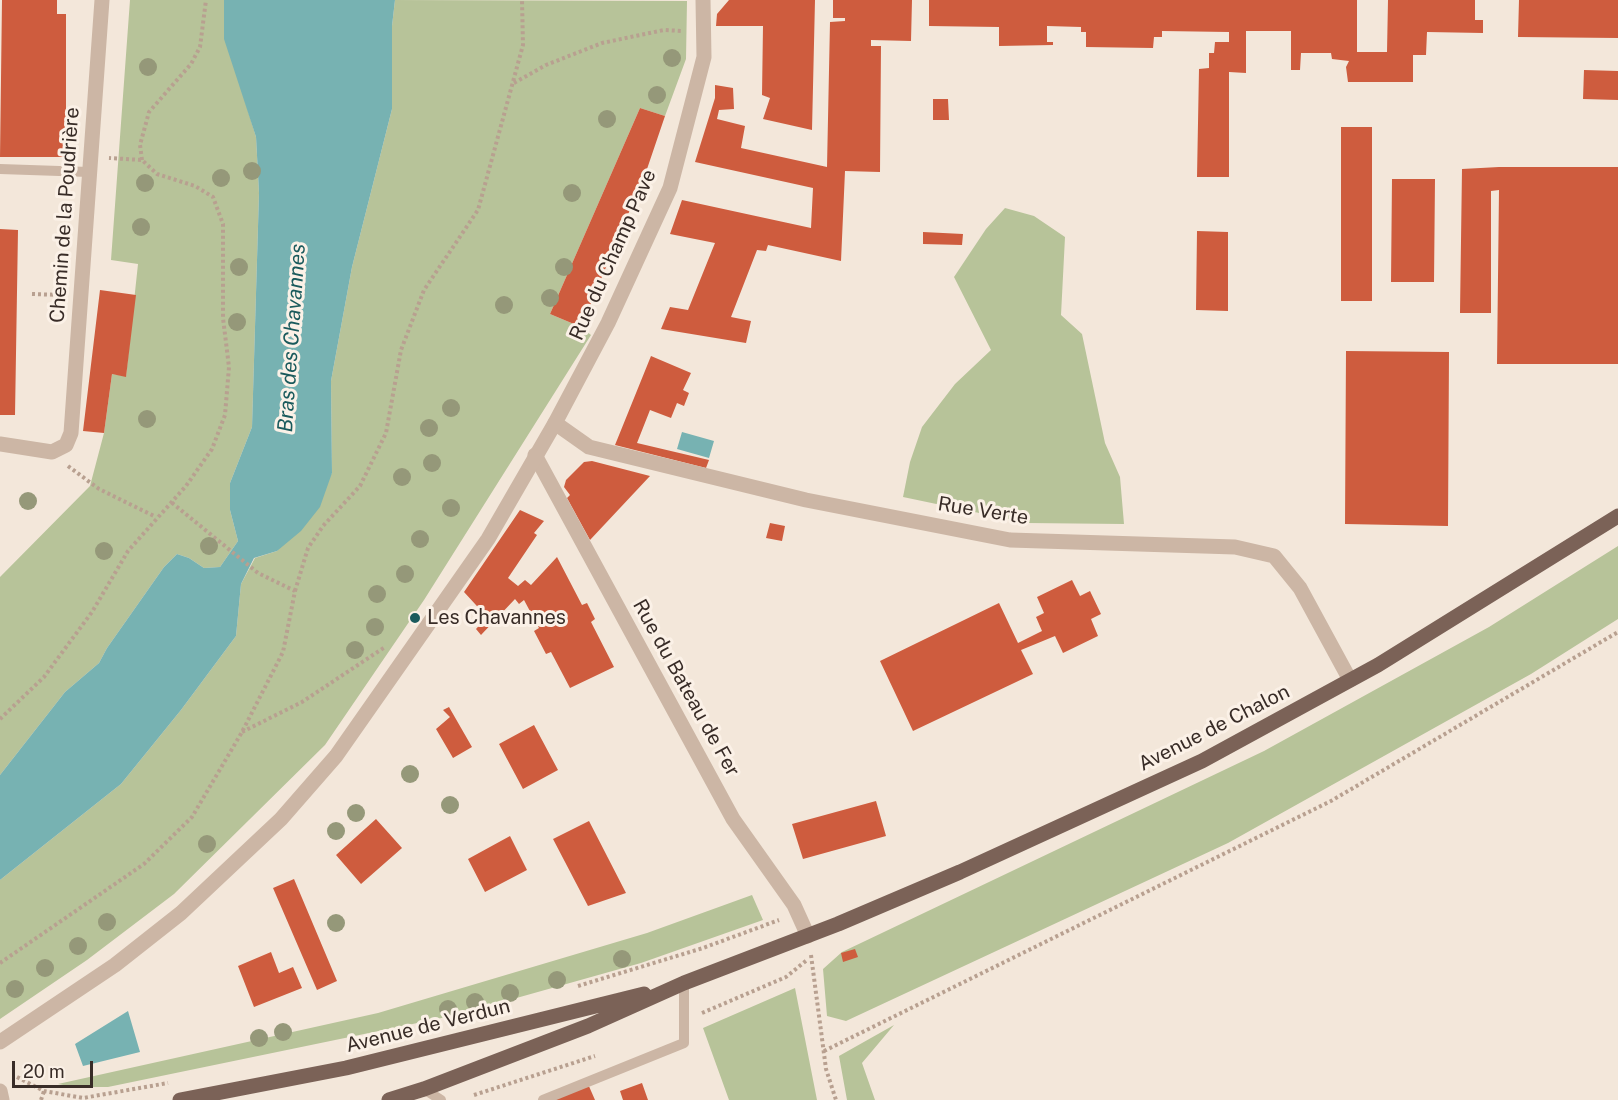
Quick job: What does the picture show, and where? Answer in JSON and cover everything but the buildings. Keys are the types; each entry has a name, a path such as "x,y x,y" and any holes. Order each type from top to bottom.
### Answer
{"main road":[{"name":"Avenue de Chalon","path":"808,936 960,872 1202,761 1350,680 1618,516"},
{"name":"Avenue de Verdun","path":"389,1100 424,1089 588,1026 684,983 808,936"},
{"name":"Avenue de Verdun","path":"180,1100 346,1068 684,983"}],"street":[{"name":"Chemin de la Poudrière","path":"52,452 66,445 71,433 102,0"},
{"name":"Rue du Champ Pave","path":"0,1042 115,965 212,886 281,819 336,756 488,539 525,478 535,455 555,423 608,323 670,188 704,57 703,0"},
{"name":"Rue Verte","path":"555,423 589,447 806,500 1010,540 1235,547 1274,556 1300,588 1350,680"},
{"path":"0,444 52,452"},
{"name":"Rue du Bateau de Fer","path":"535,455 733,819 798,913 808,936"},
{"path":"0,1091 2,1100"}],"lane":[{"path":"0,169 89,172"},
{"path":"543,1100 684,1043 684,983"},
{"path":"424,1089 441,1100"}],"path":[{"path":"142,160 141,136 149,112 191,64 200,47 206,0"},
{"path":"0,963 144,864 192,817 242,732 283,652 295,591 308,548 323,526 360,486 386,433 401,350 424,290 478,210 523,45 522,0"},
{"path":"513,84 546,65 603,43 664,30 704,33"},
{"path":"0,719 44,677 92,612 128,551 186,486 212,449 225,415 229,367 223,318 223,224 213,197 195,186 157,174 142,160 91,156"},
{"path":"32,294 80,295"},
{"path":"52,452 79,476 99,489 156,517"},
{"path":"171,502 258,573 295,591"},
{"path":"824,1051 1331,801 1618,632"},
{"path":"242,732 302,702 384,647 416,641"},
{"path":"568,989 703,948 798,913"},
{"path":"685,1021 786,976 811,956 838,924"},
{"path":"808,936 826,1069 836,1100"},
{"path":"470,1096 599,1055"},
{"path":"8,1074 44,1091 83,1098 172,1082"},
{"path":"41,1100 44,1091"}],"green space":[{"path":"130,0 224,0 242,91 256,137 259,193 252,427 230,483 230,510 238,541 220,567 204,568 189,558 177,554 164,567 99,663 65,692 0,775 0,577 90,486 104,433 112,374 126,376 138,264 111,260"},
{"path":"395,0 687,1 686,59 665,116 640,108 550,314 581,327 591,335 424,600 325,745 174,894 87,960 0,1019 0,880 121,784 181,710 236,636 241,584 255,558 277,551 332,473 331,381 352,267 392,109 392,26"},
{"path":"1005,208 1034,216 1065,237 1061,315 1082,334 1105,443 1120,477 1124,524 1027,523 903,497 910,462 922,427 955,384 991,350 954,277 986,229"},
{"path":"1618,546 1618,619 1531,674 1228,843 846,1021 827,1016 823,969 842,952 1264,751 1489,627"},
{"path":"752,895 763,920 641,963 456,1015 108,1087 74,1087 58,1084 378,1013 647,933"},
{"path":"795,988 817,1100 729,1100 703,1028"},
{"path":"894,1025 862,1063 875,1100 847,1100 839,1056"}],"water":[{"name":"Bras des Chavannes","path":"224,0 395,0 392,26 392,109 352,267 331,381 332,473 320,507 301,531 277,551 254,558 241,584 236,636 181,710 121,784 0,880 0,775 65,692 99,663 164,567 177,554 189,558 204,568 220,567 238,541 230,510 230,483 252,427 259,193 256,137 224,39"},
{"path":"682,432 714,441 709,458 677,449"},
{"path":"128,1011 140,1052 83,1066 75,1044"}],"place":[{"name":"Les Chavannes","path":"415,618"}]}
